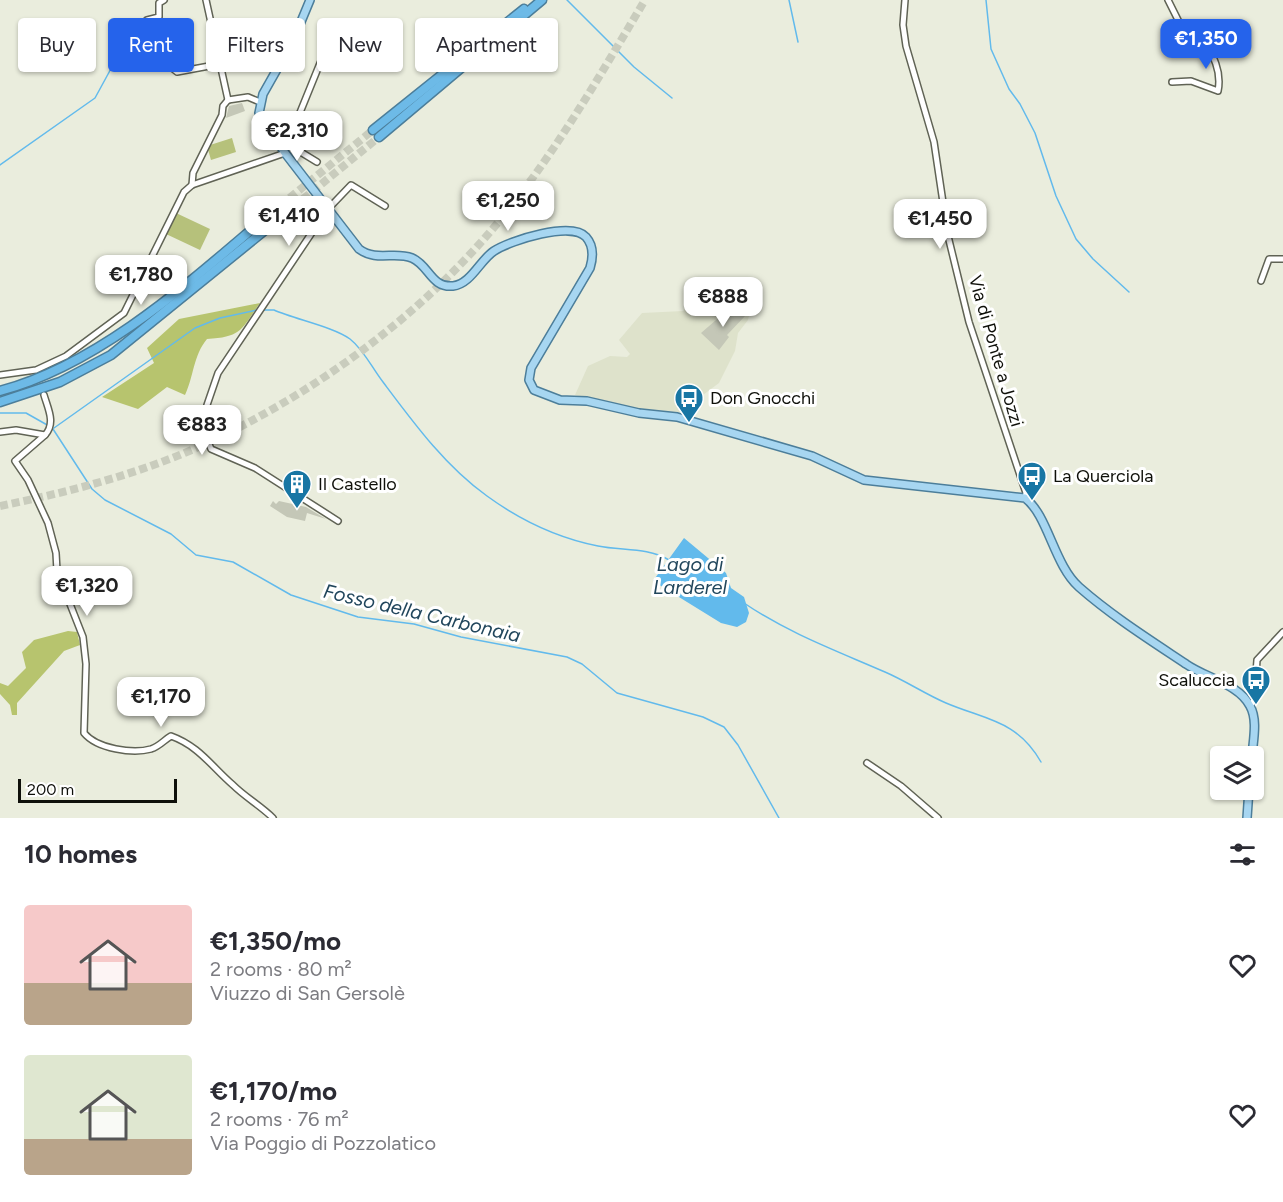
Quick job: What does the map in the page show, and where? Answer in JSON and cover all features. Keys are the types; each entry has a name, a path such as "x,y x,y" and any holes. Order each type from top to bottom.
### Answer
{"highway":[{"path":"373,130 536,0"},
{"path":"380,137 542,0"},
{"path":"0,391 66,367 113,339 271,213"},
{"path":"0,402 60,382 111,354 275,222"}],"main road":[{"path":"310,0 293,41 260,102 261,118 280,141 285,153 346,235 363,251 377,257 413,258 437,283 447,286 464,281 488,255 499,248 565,229 584,235 592,250 590,268 531,368 531,387 543,396 565,401 587,401 639,413 677,417 812,456 864,480 1024,498 1034,508 1061,563 1076,585 1100,605 1186,664 1240,693 1250,706 1254,719 1253,746"},
{"path":"1247,818 1249,800"}],"street":[{"path":"155,18 159,17 159,3 164,0"},
{"path":"206,0 210,18"},
{"name":"Via di Ponte a Jozzi","path":"905,0 903,26 906,46 934,142 951,246 969,322 1026,493 1024,498"},
{"path":"1168,0 1184,32 1203,39 1215,58 1220,81 1218,91 1191,81 1172,82"},
{"path":"317,71 299,115 280,141 317,162"},
{"path":"222,72 228,100"},
{"path":"192,185 193,173 222,115 223,106 228,100 248,98 260,102"},
{"path":"0,375 36,370 66,356 124,314 184,192 192,185 285,153"},
{"path":"338,521 255,468 211,449 204,432 207,405 218,373 313,231 351,185 385,206"},
{"path":"1261,280 1269,259 1283,259"},
{"path":"44,396 52,422 50,429 15,461 28,480 48,523 55,545 57,571 83,637 86,664 84,733 89,739 128,750 154,748 171,736 180,739 199,750 224,777 273,818"},
{"path":"0,432 16,430 45,435"},
{"path":"1250,706 1253,702 1257,660 1283,632"},
{"path":"867,763 901,786 938,818"}],"shaded area":[{"path":"716,287 735,288 753,299 748,320 738,333 735,351 719,383 676,415 651,413 575,395 588,366 610,356 627,357 630,354 619,340 642,313 683,311"}],"green space":[{"path":"232,138 236,152 211,160 207,146"},
{"path":"176,213 210,229 200,250 166,234"},
{"path":"260,303 240,330 227,336 207,339 196,359 185,395 167,387 138,409 102,397 154,363 147,348 179,319"},
{"path":"68,631 77,632 80,645 64,651 17,703 17,715 12,715 10,705 0,694 0,683 8,686 26,668 22,652 34,640"}],"water":[{"name":"Lago di Larderel","path":"684,538 726,573 731,588 744,597 749,613 746,622 737,627 721,623 653,581"}],"building":[{"path":"242,103 245,111 226,118 229,106"},
{"path":"730,308 735,314 743,309 745,316 727,335 729,337 719,350 701,333"},
{"name":"Il Castello","path":"273,501 276,504 279,501 306,507 326,519 307,513 305,521 287,517 270,506"}],"waterway":[{"path":"567,0 634,67 672,98"},
{"path":"789,0 798,42"},
{"path":"986,0 991,49 1009,89 1020,104 1035,133 1056,196 1076,239 1093,259 1129,292"},
{"path":"0,165 95,98 109,72"},
{"path":"54,428 195,328 220,318 257,310"},
{"path":"262,310 274,310 334,331 355,343 418,428 457,471 487,496 513,513 540,527 583,543 652,553 669,560"},
{"name":"Fosso della Carbonaia","path":"0,413 26,413 49,426"},
{"name":"Fosso della Carbonaia","path":"53,429 92,489 105,500 171,534 196,555 233,562 291,595 358,617 414,624 461,637 567,657 582,664 617,693 703,717 724,727 738,745 779,818"},
{"path":"744,603 813,641 893,676 946,703 1011,729 1022,737 1041,762"}],"tunnel":[{"path":"0,506 103,481 154,465 203,445 280,405 354,357 422,302 483,240 506,212 570,124 645,0"},
{"path":"271,213 373,130"},
{"path":"275,222 379,137"}],"place":[{"name":"Don Gnocchi","path":"689,424"},
{"name":"La Querciola","path":"1032,502"},
{"name":"Il Castello","path":"297,510"},
{"name":"Scaluccia","path":"1256,706"}]}
